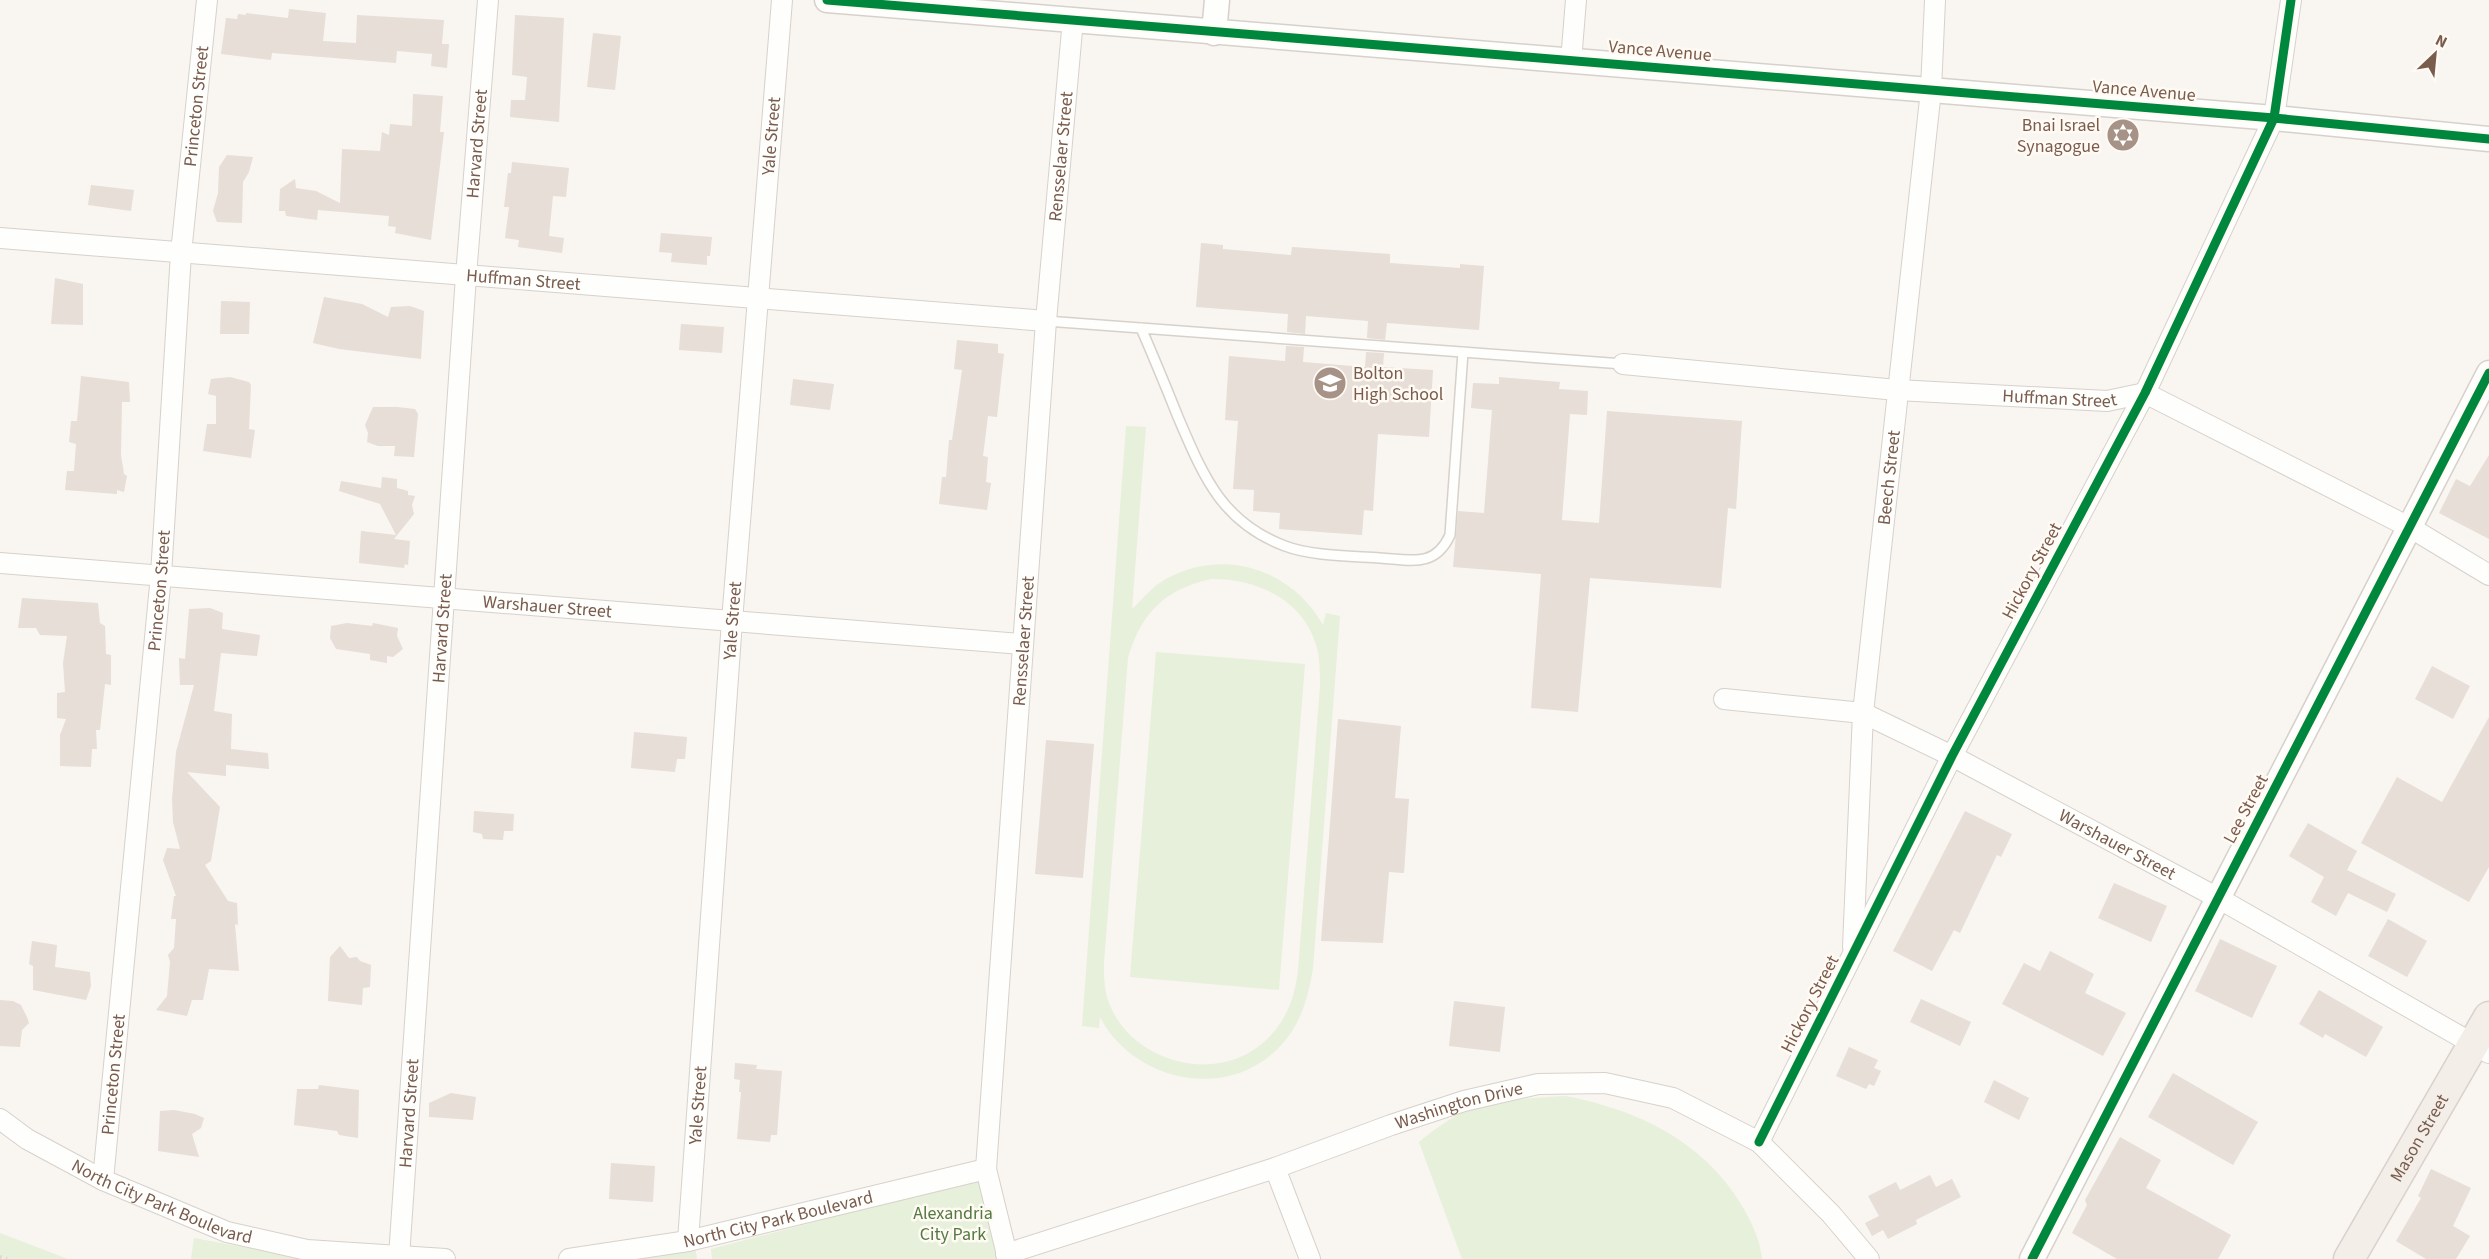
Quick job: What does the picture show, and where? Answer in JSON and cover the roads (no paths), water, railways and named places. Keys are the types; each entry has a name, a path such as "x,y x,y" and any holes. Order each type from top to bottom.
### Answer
{"main road":[{"name":"Mason Street","path":"2349,1259 2481,1048 2489,1017"}],"street":[{"name":"Princeton Street","path":"103,1180 160,575 181,253 207,0"},
{"name":"Harvard Street","path":"399,1257 446,597 466,276 488,0"},
{"name":"Yale Street","path":"688,1241 732,621 782,0"},
{"name":"Vance Avenue","path":"827,0 862,1 1214,33 2274,118 2489,139"},
{"path":"1214,33 1216,0"},
{"path":"1571,61 1576,0"},
{"name":"Beech Street","path":"1853,955 1863,713 1931,90 1935,0"},
{"name":"Hickory Street","path":"1759,1142 1952,756 2145,393 2274,118 2291,0"},
{"name":"Rensselaer Street","path":"1007,1256 986,1168 1046,321 1073,20"},
{"name":"Huffman Street","path":"0,238 1046,321"},
{"name":"Huffman Street","path":"1623,364 1897,390 2107,401 2145,393"},
{"name":"Lee Street","path":"2032,1259 2489,373"},
{"path":"2145,393 2411,528 2489,575"},
{"name":"Warshauer Street","path":"0,563 1022,644"},
{"name":"Warshauer Street","path":"1724,699 1863,713 1952,756 2218,898 2481,1048"},
{"name":"Washington Drive","path":"1007,1256 1275,1168 1454,1104 1538,1084 1605,1083 1673,1098 1759,1142 1831,1215 1869,1259"},
{"name":"North City Park Boulevard","path":"0,1119 27,1139 103,1180 227,1232 307,1250 445,1259"},
{"name":"North City Park Boulevard","path":"569,1259 688,1241 986,1168"},
{"path":"1275,1168 1310,1259"}],"lane":[{"path":"1046,321 1623,364"},
{"path":"1141,328 1202,473 1220,502 1241,523 1262,536 1287,547 1326,554 1412,561 1430,559 1444,550 1450,536 1463,352"}],"place":[{"name":"Bnai Israel Synagogue","path":"2123,135"},
{"name":"Bolton High School","path":"1330,383"}],"park label":[{"name":"Alexandria City Park","path":"953,1223"}]}
